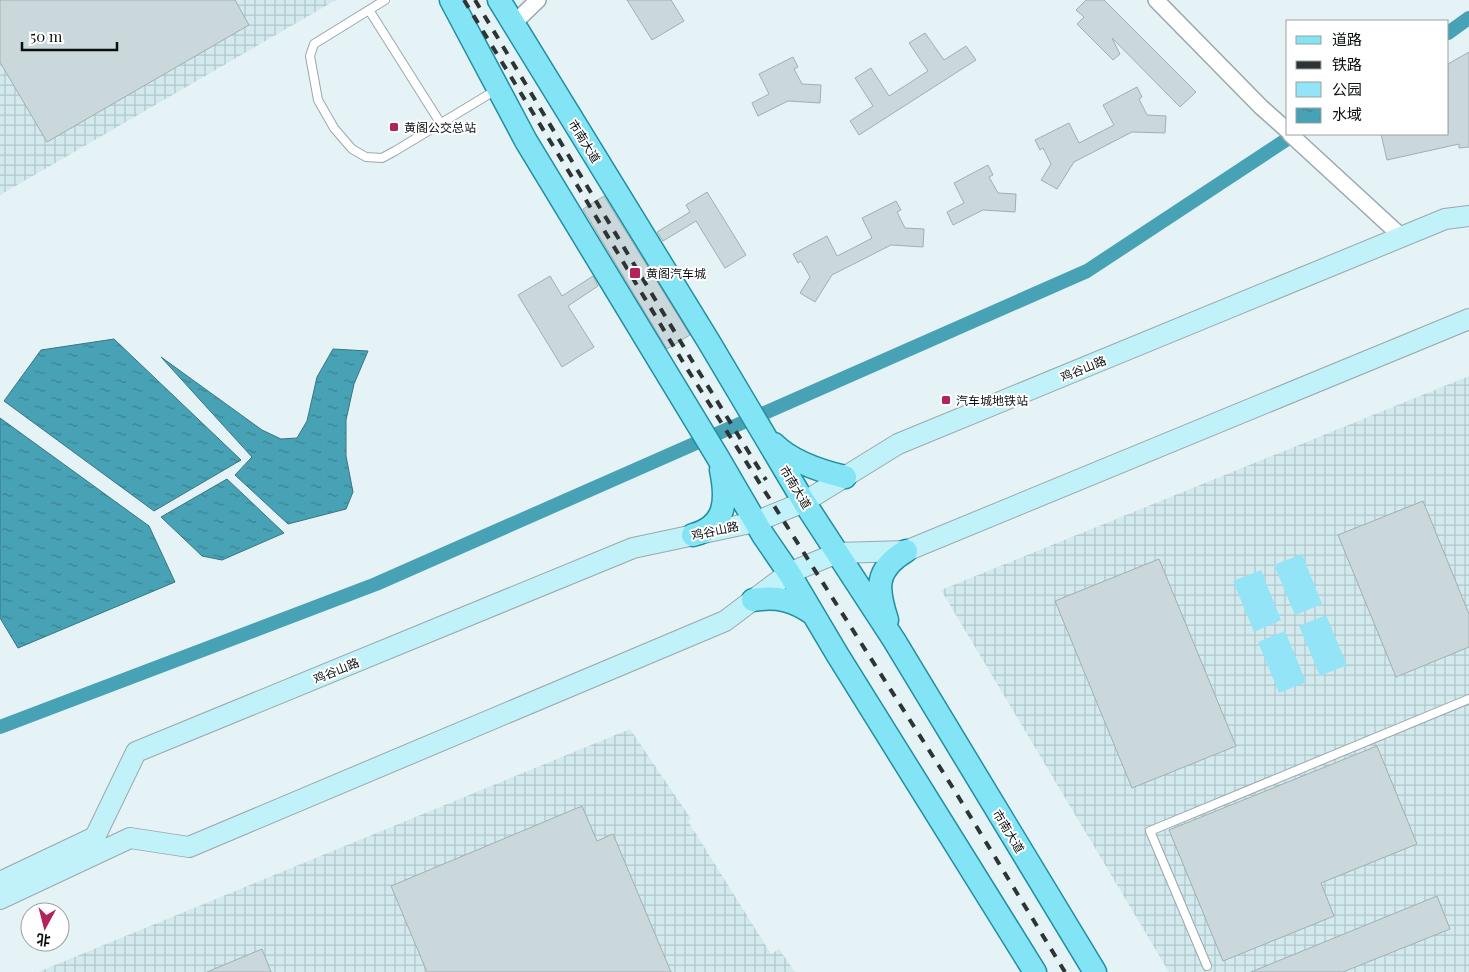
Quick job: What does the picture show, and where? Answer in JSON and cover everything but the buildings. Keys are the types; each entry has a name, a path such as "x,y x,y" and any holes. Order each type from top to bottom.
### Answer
{"main road":[{"path":"451,0 526,141 718,456 731,502 755,522 789,573 1035,972"},
{"name":"市南大道","path":"499,0 804,502 894,640 1095,972"},
{"name":"鸡谷山路","path":"0,882 95,837 136,752 632,548 755,522 804,502 898,444 1445,219 1469,216"},
{"path":"894,640 880,597 880,586 882,575 888,565 906,551 1469,319"},
{"path":"763,432 776,446 792,458 827,473 844,477"},
{"path":"693,535 704,532 712,526 731,502"},
{"path":"0,898 130,838 189,847 725,621 789,573 838,553 906,551"},
{"path":"754,600 779,598 803,606 813,614"}],"street":[{"path":"514,24 538,0"},
{"path":"1156,0 1261,107 1286,129"},
{"path":"1292,135 1402,237"}],"lane":[{"path":"385,0 314,44 310,56 318,100 334,128 352,149 366,157 382,158 498,89"},
{"path":"369,10 441,124"},
{"path":"1207,966 1150,831 1469,699"}],"shaded area":[{"path":"0,0 336,0 0,195"},
{"path":"1469,376 1469,972 1169,972 941,590"},
{"path":"630,729 691,819 688,821 771,954 779,949 795,972 38,972"}],"green space":[{"path":"1302,554 1322,604 1295,615 1274,565"},
{"path":"1261,570 1281,620 1254,632 1233,581"},
{"path":"1326,615 1347,665 1320,676 1299,626"},
{"path":"1285,631 1306,682 1279,693 1258,642"}],"water":[{"path":"114,339 241,460 154,511 4,401 41,350"},
{"path":"333,349 368,351 354,384 346,420 346,456 353,492 346,509 288,524 235,475 252,457 161,357 262,430 281,439 297,438 307,421 317,377"},
{"path":"0,418 149,526 175,582 18,648 0,618"},
{"path":"227,479 284,533 222,560 202,556 161,517"}],"waterway":[{"path":"1449,32 1469,18"},
{"path":"0,727 376,584 1087,271 1293,135"}],"railway":[{"path":"464,0 686,367 953,788 1065,972"},
{"path":"475,0 766,480"}],"place":[{"name":"黄阁公交总站","path":"394,127"},
{"name":"黄阁汽车城","path":"635,273"},
{"name":"汽车城地铁站","path":"946,400"}]}
